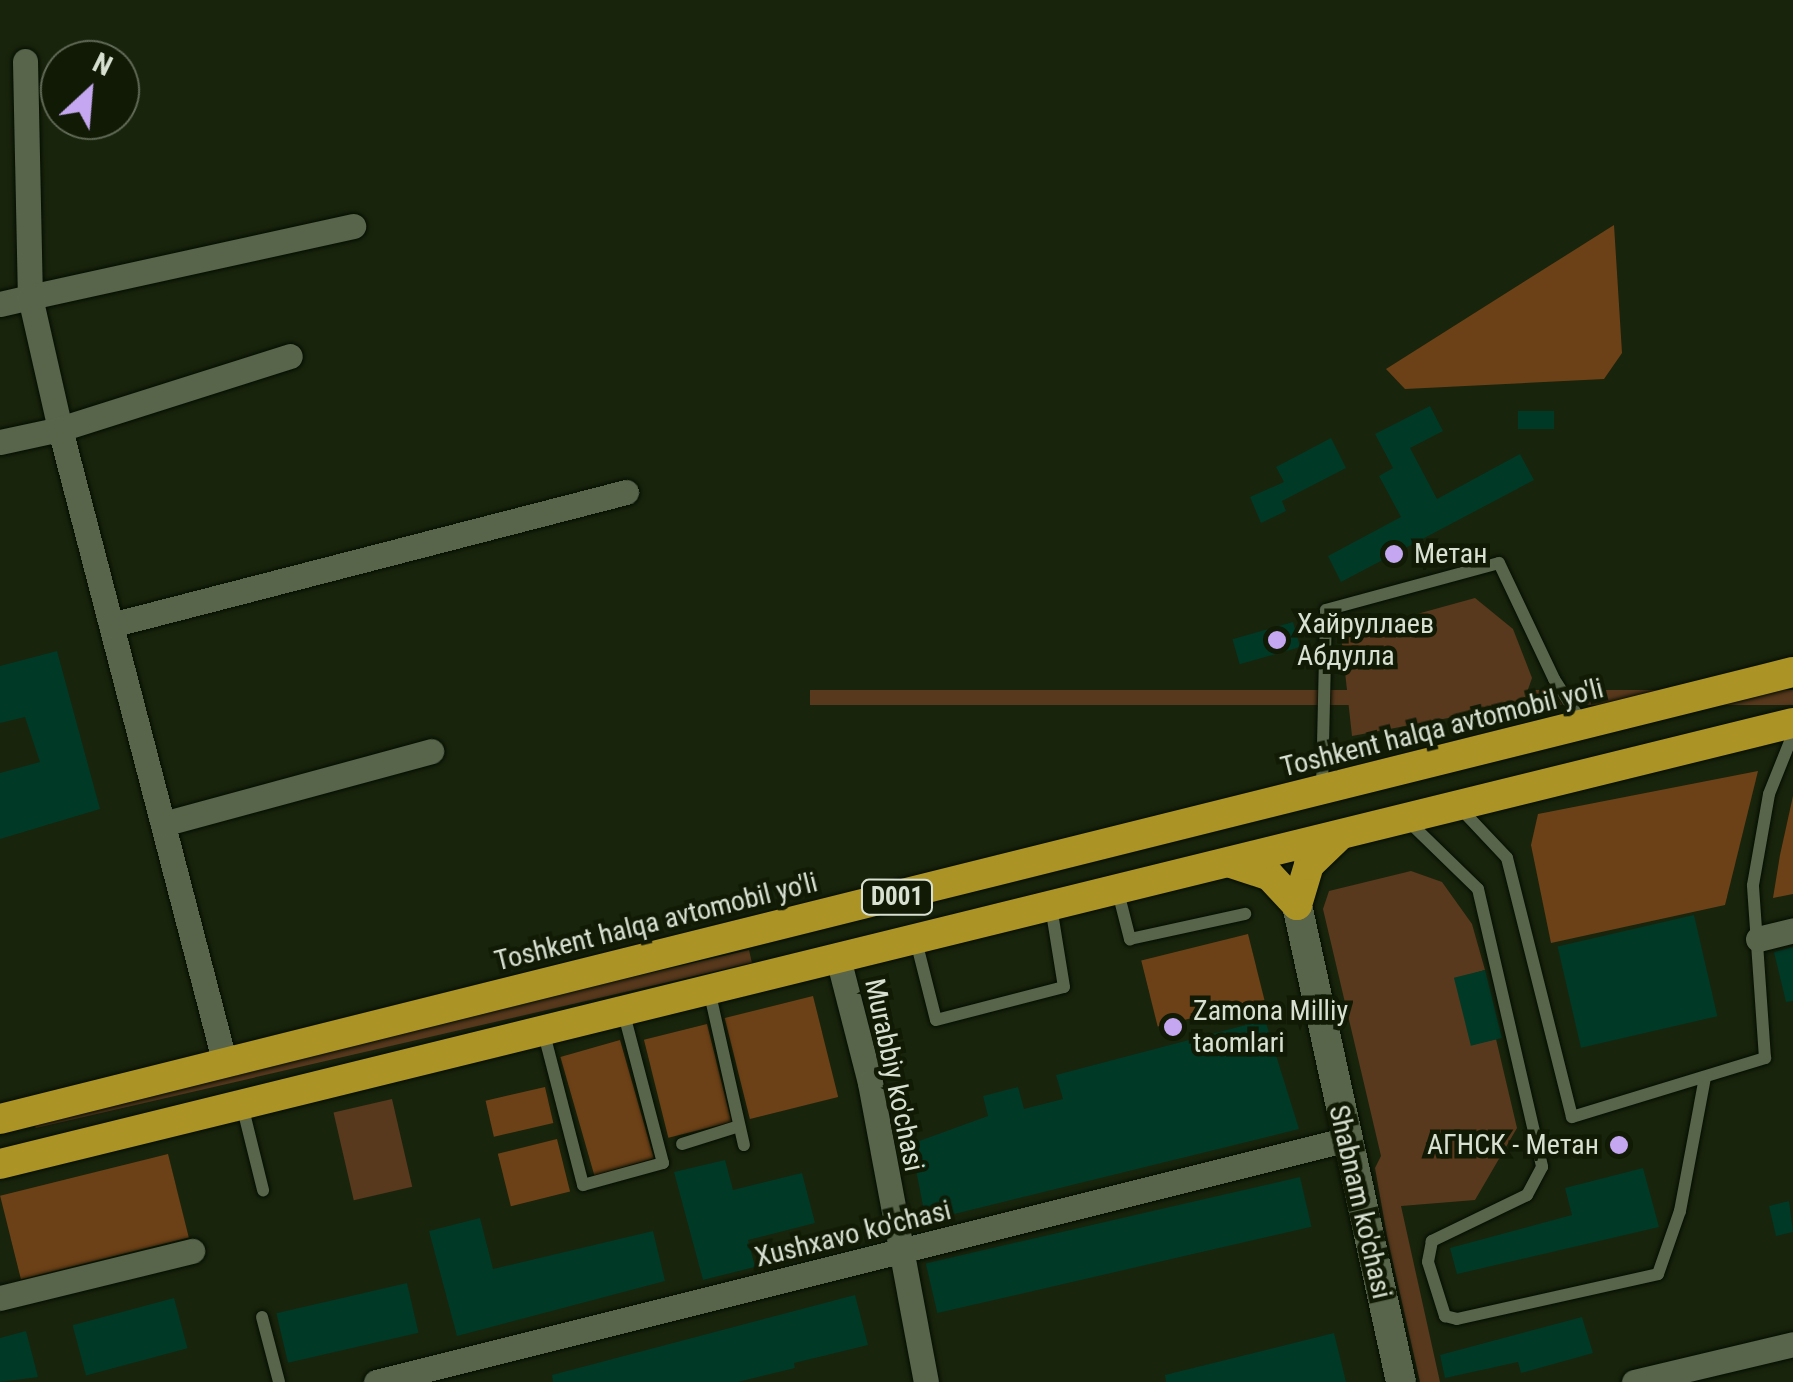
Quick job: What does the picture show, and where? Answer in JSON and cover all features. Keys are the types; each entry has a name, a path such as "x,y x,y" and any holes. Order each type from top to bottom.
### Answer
{"highway":[{"name":"Toshkent halqa avtomobil yo'li","path":"0,1119 224,1060 797,922 1793,672"},
{"name":"D001","path":"0,1164 1793,723"},
{"path":"1297,905 1309,864 1342,834"},
{"path":"1228,862 1269,875 1297,905"},
{"path":"797,922 808,965"}],"street":[{"path":"25,62 30,297 60,429 224,1060"},
{"path":"0,304 353,226"},
{"path":"0,442 60,429 290,356"},
{"path":"111,624 626,492"},
{"path":"163,824 432,751"},
{"name":"Shabnam ko'chasi","path":"1297,905 1344,1140 1402,1382"},
{"path":"1758,940 1793,930"},
{"name":"Murabbiy ko'chasi","path":"838,958 870,1083 898,1254 926,1382"},
{"name":"Xushxavo ko'chasi","path":"382,1381 1344,1140"},
{"path":"0,1298 192,1251"},
{"path":"1634,1382 1793,1344"}],"lane":[{"path":"1322,792 1326,610 1499,563 1554,679 1584,726"},
{"path":"1458,806 1507,858 1572,1118 1765,1058 1752,884 1768,794 1793,734"},
{"path":"1406,818 1478,889 1538,1129 1542,1167 1527,1195 1432,1241 1428,1262 1445,1316 1457,1320 1658,1274 1680,1211 1704,1076"},
{"path":"1117,889 1130,939 1246,914"},
{"path":"916,939 936,1020 1064,987 1051,906"},
{"path":"709,990 744,1145"},
{"path":"543,1030 583,1185 663,1163 623,1011"},
{"path":"242,1104 264,1190"},
{"path":"682,1144 740,1126"},
{"path":"262,1318 279,1382"}],"shaded area":[{"path":"1614,225 1622,353 1604,379 1405,389 1386,369"},
{"path":"1475,598 1513,629 1532,678 1523,704 1352,736 1341,635"},
{"path":"810,690 1793,690 1793,705 810,705"},
{"path":"1758,771 1725,905 1551,943 1531,845 1538,814"},
{"path":"1793,796 1793,894 1773,898 1780,855"},
{"path":"1411,871 1442,882 1472,924 1485,970 1455,979 1472,1045 1496,1039 1517,1128 1475,1200 1401,1206 1440,1382 1420,1382 1375,1168 1381,1156 1323,909 1329,891"},
{"path":"1248,934 1264,1000 1158,1027 1141,961"},
{"path":"749,950 752,963 36,1128 33,1115"},
{"path":"813,996 838,1097 750,1119 725,1018"},
{"path":"707,1024 731,1122 668,1138 644,1040"},
{"path":"620,1040 654,1158 594,1175 560,1057"},
{"path":"545,1087 553,1123 494,1137 486,1101"},
{"path":"392,1099 412,1187 354,1200 334,1112"},
{"path":"557,1139 570,1191 511,1206 498,1154"},
{"path":"168,1154 189,1237 21,1279 0,1196"}],"building":[{"path":"1430,406 1443,431 1410,448 1437,499 1520,454 1534,480 1341,582 1328,556 1401,517 1379,476 1393,468 1375,434"},
{"path":"1518,411 1554,411 1554,429 1518,429"},
{"path":"1331,438 1346,468 1282,501 1286,511 1261,523 1250,497 1284,482 1276,467"},
{"path":"1293,622 1300,647 1240,664 1232,639"},
{"path":"57,651 100,809 0,839 0,773 40,762 25,717 0,723 0,666"},
{"path":"1694,915 1717,1016 1581,1048 1558,946"},
{"path":"1793,947 1793,1001 1786,1002 1774,952"},
{"path":"1485,970 1502,1038 1471,1046 1454,978"},
{"path":"1265,1020 1299,1129 926,1221 911,1144 988,1116 983,1096 1018,1087 1024,1109 1063,1099 1056,1075"},
{"path":"725,1160 733,1190 802,1173 815,1223 748,1240 755,1267 703,1280 674,1172"},
{"path":"1643,1168 1659,1227 1457,1274 1450,1248 1572,1215 1565,1188"},
{"path":"1300,1177 1311,1227 937,1313 926,1263"},
{"path":"1789,1201 1793,1232 1776,1236 1769,1206"},
{"path":"480,1218 493,1269 653,1231 665,1281 457,1336 429,1231"},
{"path":"407,1283 418,1333 288,1363 276,1313"},
{"path":"855,1295 868,1345 794,1363 795,1368 738,1382 553,1382 552,1375"},
{"path":"174,1298 187,1348 86,1375 73,1325"},
{"path":"1582,1317 1593,1353 1521,1373 1518,1362 1445,1378 1440,1355"},
{"path":"26,1331 38,1377 0,1382 0,1338"},
{"path":"1334,1333 1346,1382 1166,1382 1165,1375"}],"place":[{"name":"Метан","path":"1394,554"},
{"name":"Хайруллаев Абдулла","path":"1277,640"},
{"name":"Zamona Milliy taomlari","path":"1173,1027"},
{"name":"АГНСК - Метан","path":"1619,1145"}]}
